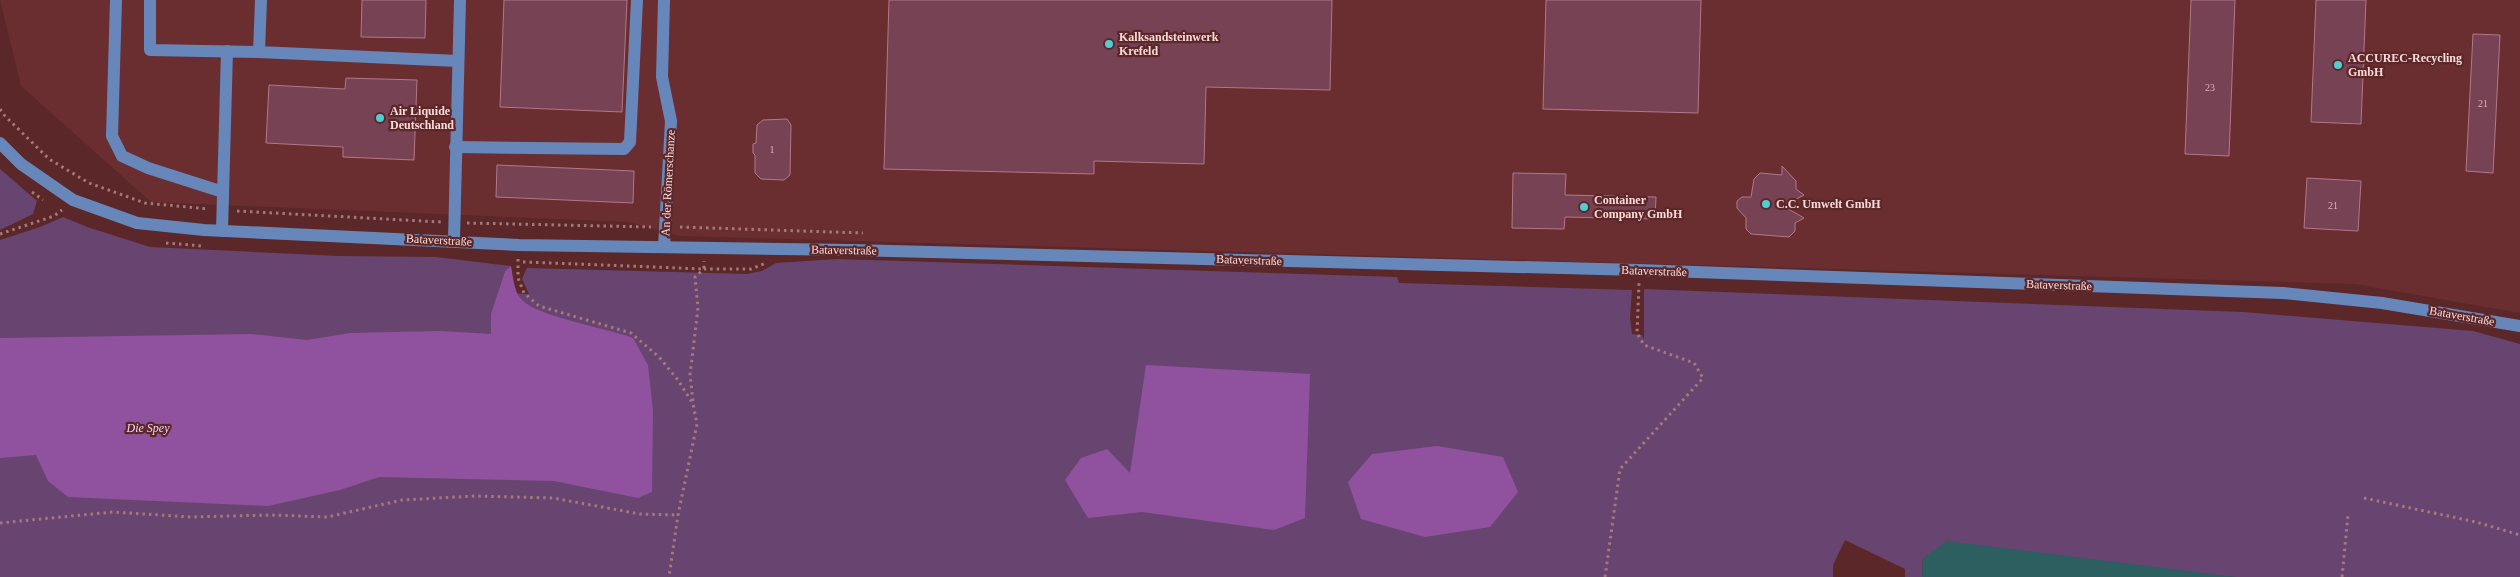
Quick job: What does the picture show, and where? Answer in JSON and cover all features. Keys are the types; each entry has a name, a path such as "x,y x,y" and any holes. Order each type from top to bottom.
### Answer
{"street":[{"path":"116,0 112,136 122,156 148,168 223,192"},
{"path":"150,0 150,50 259,52 458,61"},
{"path":"259,52 261,0"},
{"path":"454,240 460,0"},
{"path":"456,147 624,149 630,142 637,0"},
{"name":"An der Römerschanze","path":"664,0 662,77 671,121 664,247"},
{"path":"222,230 227,51"},
{"name":"Bataverstraße","path":"0,143 21,164 72,200 137,223 222,230 454,240 519,245 852,250 1639,270 2284,293 2382,303 2520,326"}],"path":[{"path":"0,109 49,159 89,182 145,203 223,210 454,223 705,228"},
{"path":"0,234 54,216 61,210"},
{"path":"519,245 518,278 524,293 539,306 631,333 659,357 678,380 693,404"},
{"path":"669,577 678,515 697,424 690,375 698,308 695,277 704,269 751,269 766,265 767,250"},
{"path":"1605,577 1620,469 1703,378 1694,364 1644,345 1638,333 1639,270"},
{"path":"0,523 113,512 191,517 271,515 327,517 402,500 475,496 553,498 640,514 678,515"},
{"path":"2364,498 2476,522 2520,535"},
{"path":"2342,577 2348,515"}],"shaded area":[{"path":"0,0 2520,0 2520,313 2355,284 681,236 629,222 151,202 21,86"}],"green space":[{"path":"0,169 37,201 33,214 0,230"},
{"name":"Die Spey","path":"63,217 87,227 150,247 338,256 436,257 511,266 505,271 498,293 529,294 522,279 527,268 747,274 762,271 776,263 837,259 1397,277 1399,283 1632,290 1630,318 1632,334 1642,335 1644,340 1644,289 2243,312 2473,331 2520,344 2520,577 2236,577 1923,558 1922,577 1905,577 1905,569 1845,540 1833,565 1833,577 0,577 0,240 40,227"},
{"name":"Die Spey","path":"511,266 517,292 521,299 529,305 557,317 633,338 648,365 653,411 652,492 638,498 554,481 379,477 340,490 268,506 68,497 48,481 36,455 0,458 0,338 251,334 307,340 350,333 440,331 491,334 491,314 505,271"},
{"path":"1146,365 1310,374 1305,518 1274,530 1142,512 1088,518 1065,480 1081,458 1107,449 1130,473"},
{"path":"1437,446 1503,457 1518,492 1490,527 1425,537 1361,519 1348,482 1372,454"}],"water":[{"path":"1947,541 2236,577 1922,577 1923,558"}],"building":[{"path":"362,0 426,0 425,38 361,37"},
{"path":"504,0 627,0 622,112 500,107"},
{"name":"Kalksandsteinwerk Krefeld","path":"889,0 1332,0 1330,90 1206,87 1204,164 1094,161 1094,174 884,169"},
{"path":"1546,0 1701,0 1698,113 1543,109"},
{"path":"2191,0 2235,0 2229,156 2185,154"},
{"name":"ACCUREC-Recycling GmbH","path":"2316,0 2366,0 2361,124 2311,122"},
{"path":"2473,34 2500,35 2493,173 2466,171"},
{"path":"346,78 417,80 414,160 343,157 343,147 266,143 269,85 345,89"},
{"path":"787,119 791,125 790,175 784,180 761,179 755,173 755,155 753,153 753,144 756,143 757,125 763,120"},
{"path":"497,165 634,171 633,203 496,197"},
{"name":"C.C. Umwelt GmbH","path":"1782,166 1796,181 1796,189 1804,195 1783,206 1804,218 1795,223 1795,231 1789,237 1751,234 1746,229 1746,218 1737,208 1737,201 1742,197 1751,197 1754,179 1760,173 1782,175"},
{"name":"Container Company GmbH","path":"1513,173 1566,174 1565,195 1656,197 1655,219 1565,217 1564,229 1512,228"},
{"path":"2307,178 2361,181 2358,231 2304,228"}],"place":[{"name":"Kalksandsteinwerk Krefeld","path":"1109,44"},
{"name":"ACCUREC-Recycling GmbH","path":"2338,65"},
{"name":"Air Liquide Deutschland","path":"380,118"},
{"name":"C.C. Umwelt GmbH","path":"1766,204"},
{"name":"Container Company GmbH","path":"1584,207"}]}
